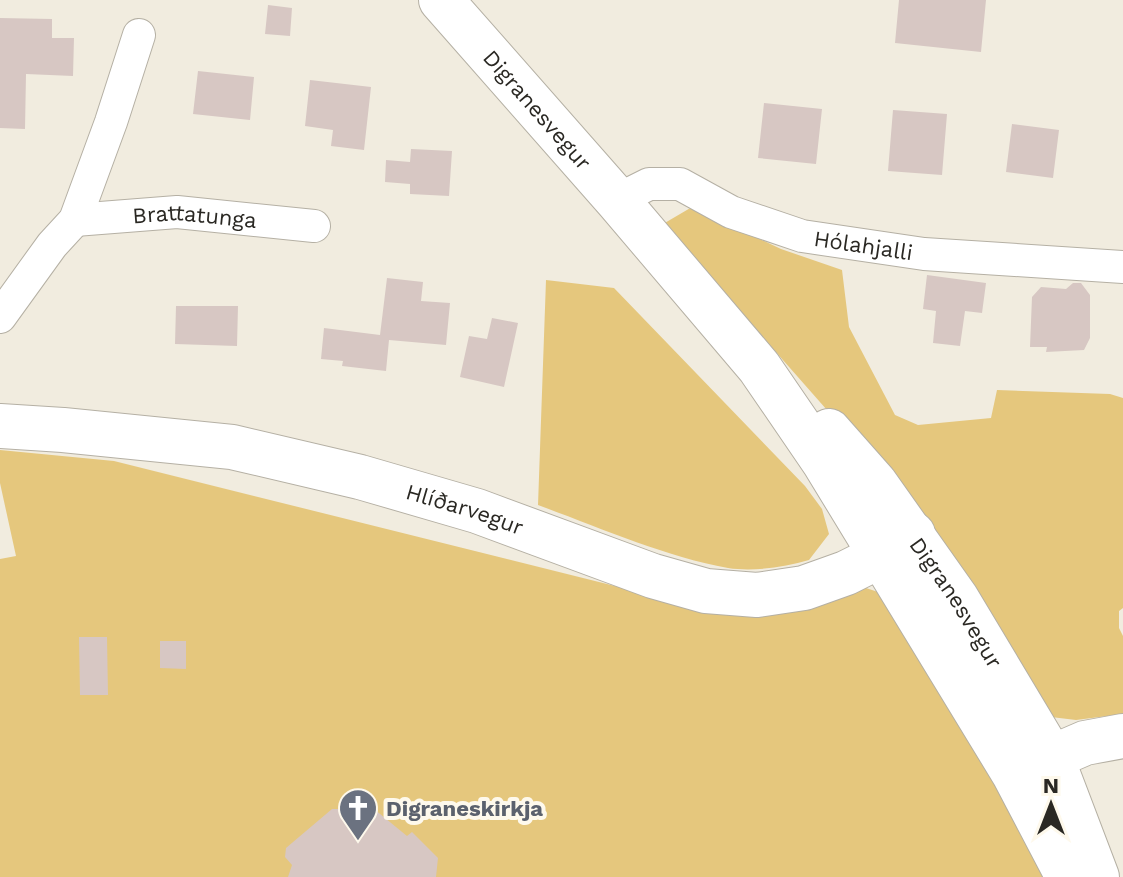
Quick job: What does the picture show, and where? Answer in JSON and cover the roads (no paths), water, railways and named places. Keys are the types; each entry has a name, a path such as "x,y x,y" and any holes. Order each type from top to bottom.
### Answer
{"street":[{"name":"Digranesvegur","path":"441,0 759,367 824,462 896,545 1033,765 1097,877"},
{"path":"0,317 52,245 75,220 139,35"},
{"name":"Hólahjalli","path":"617,200 649,184 680,184 731,212 802,236 924,254 1123,267"},
{"name":"Brattatunga","path":"75,220 177,212 314,226"},
{"name":"Hlíðarvegur","path":"0,426 232,447 477,511 653,576 706,591 757,595 804,588 846,573 896,545"},
{"path":"1033,765 1085,743 1123,736"},
{"name":"Digranesvegur","path":"1033,765 1068,877"}],"place":[{"name":"Digraneskirkja","path":"358,842"}]}
